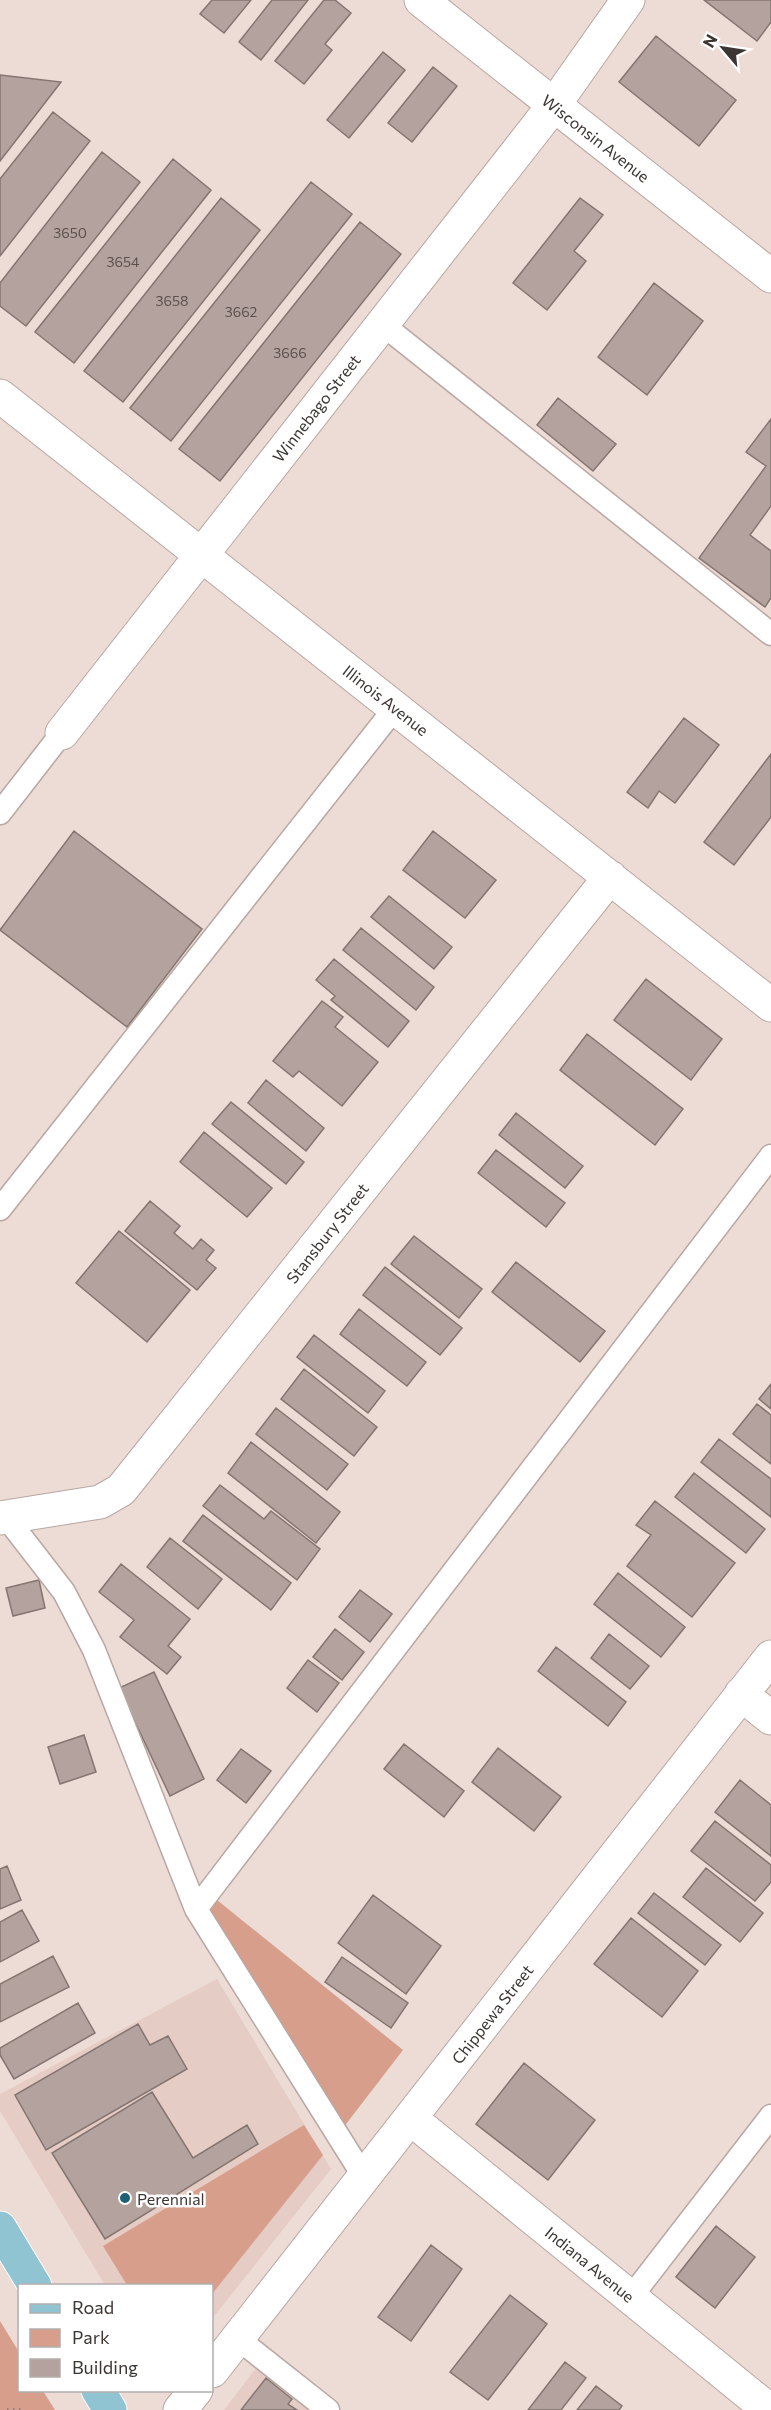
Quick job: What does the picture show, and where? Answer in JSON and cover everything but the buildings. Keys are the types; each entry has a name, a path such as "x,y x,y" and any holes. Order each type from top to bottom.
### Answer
{"main road":[{"path":"0,2228 34,2284"},
{"path":"99,2392 110,2410"}],"street":[{"name":"Wisconsin Avenue","path":"421,0 771,276"},
{"name":"Winnebago Street","path":"62,733 554,105 628,0"},
{"name":"Illinois Avenue","path":"0,396 771,1005"},
{"name":"Stansbury Street","path":"3,1518 100,1502 121,1490 610,877"},
{"name":"Chippewa Street","path":"213,2370 771,1657"},
{"path":"741,1694 771,1718"},
{"name":"Indiana Avenue","path":"410,2118 769,2410"},
{"path":"180,2410 195,2392"}],"lane":[{"path":"382,324 771,634"},
{"path":"0,1209 395,708"},
{"name":"Winnebago Street","path":"0,813 62,733"},
{"path":"196,1909 771,1156"},
{"path":"3,1518 64,1592 94,1650 196,1909 364,2177"},
{"path":"631,2297 771,2116"},
{"path":"237,2338 328,2410"}],"path":[{"path":"7,2410 23,2410"}],"shaded area":[{"path":"217,1979 331,2169 213,2318 213,2284 104,2284 0,2111 0,2094"},
{"path":"259,2364 316,2410 224,2410"}],"green space":[{"path":"217,1900 403,2050 343,2128 208,1910"},
{"path":"304,2125 323,2155 213,2293 213,2284 126,2284 103,2246"},
{"path":"0,2321 18,2350 18,2392 44,2392 55,2410 0,2410"}],"place":[{"name":"Perennial","path":"125,2198"}]}
